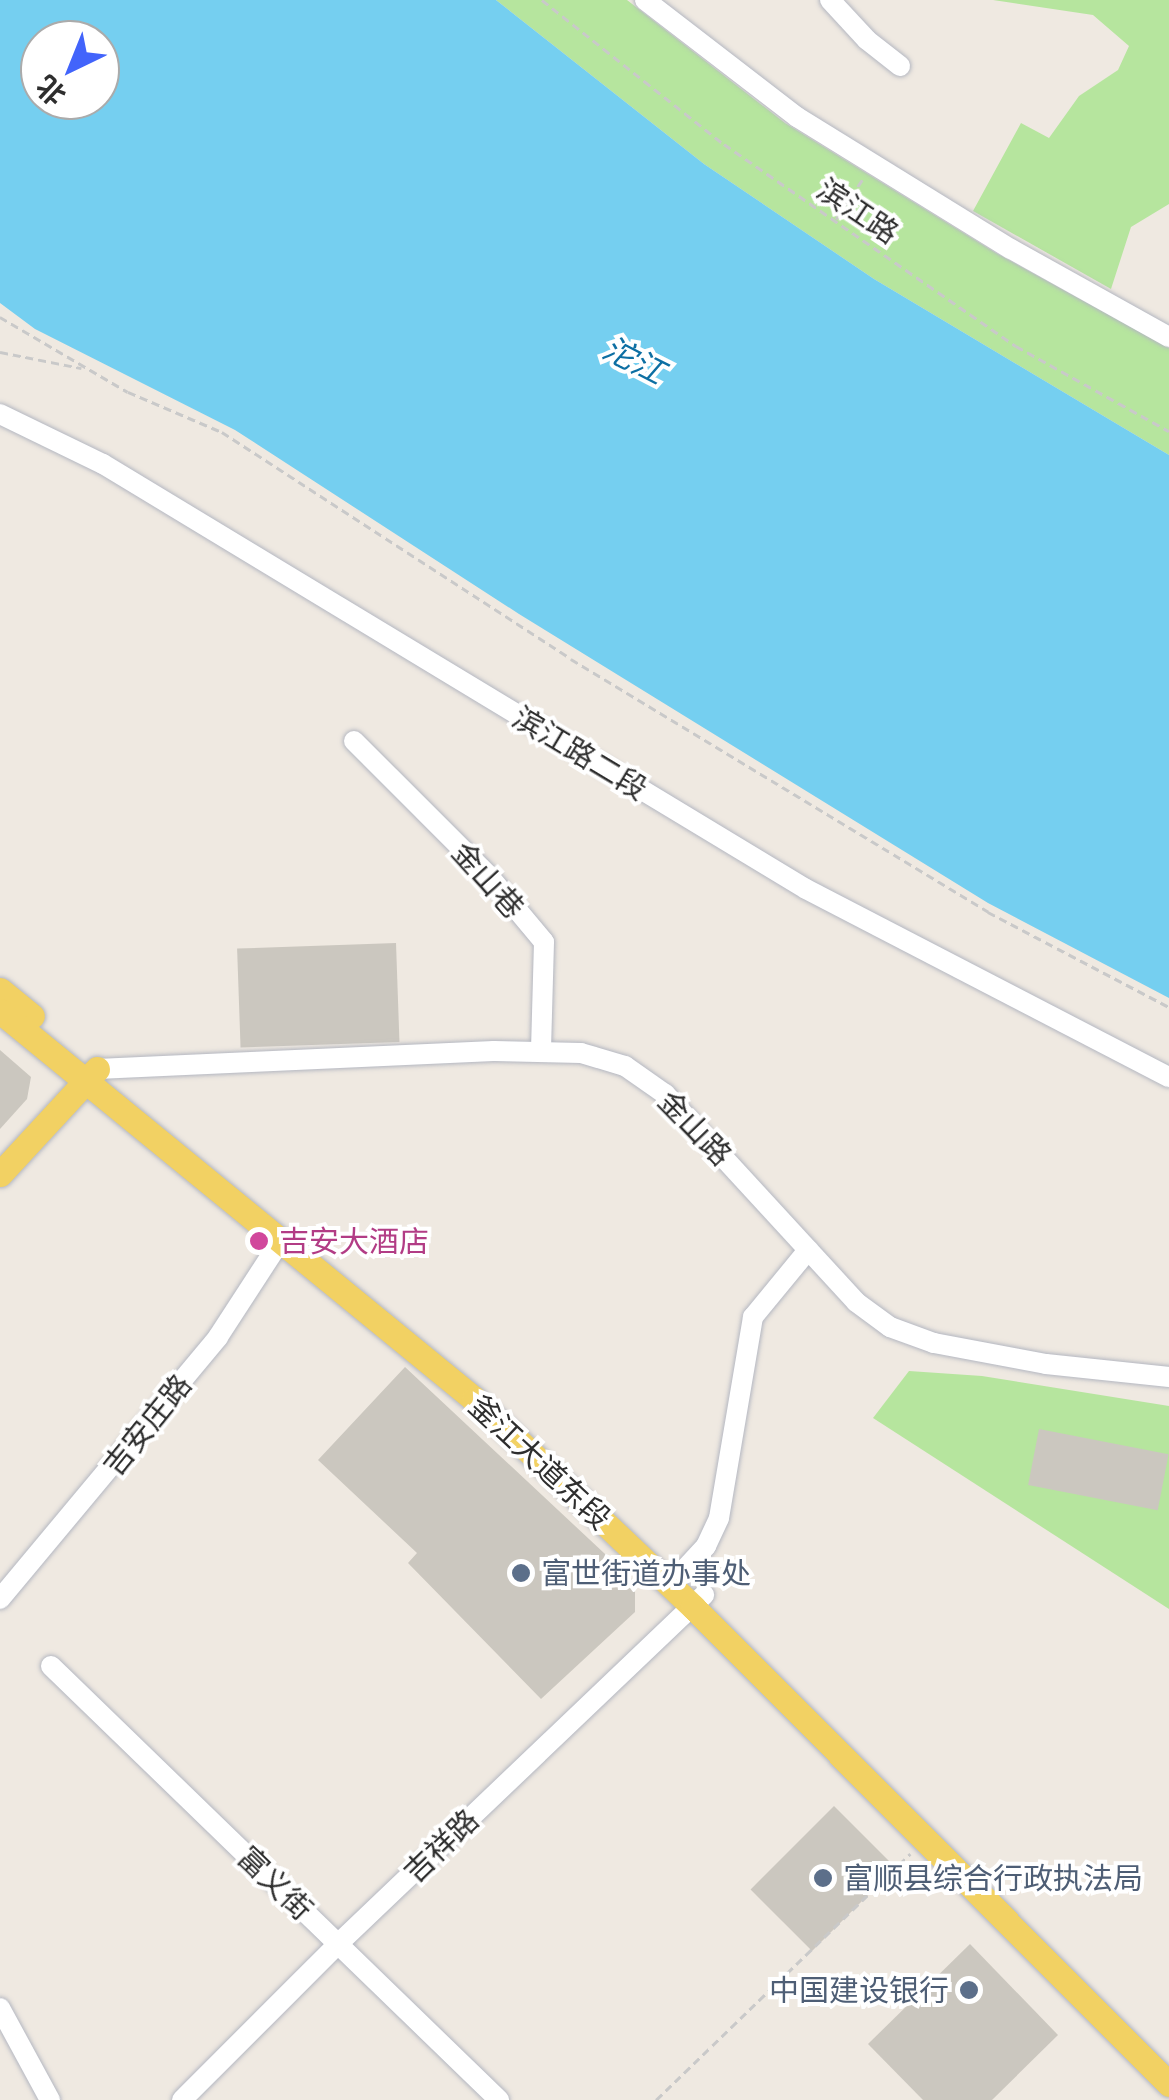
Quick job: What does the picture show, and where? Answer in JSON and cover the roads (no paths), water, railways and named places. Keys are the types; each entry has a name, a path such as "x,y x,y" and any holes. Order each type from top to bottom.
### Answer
{"main road":[{"name":"釜江大道东段","path":"0,990 91,1075 282,1240 474,1399 698,1601 1169,2060"},
{"name":"釜江大道东段","path":"0,1010 91,1075 484,1387 681,1573 698,1601 926,1840 1169,2084"},
{"path":"0,1174 91,1075"}],"street":[{"path":"645,0 797,117 1011,249 1169,337"},
{"path":"830,0 867,40 900,66"},
{"name":"滨江路二段","path":"0,414 102,464 806,889 1169,1077"},
{"name":"金山巷","path":"354,740 488,875 544,942 541,1052"},
{"name":"金山路","path":"91,1075 581,1053 625,1066 666,1094 856,1302 904,1333 934,1343 1046,1364 1169,1378"},
{"name":"吉安庄路","path":"0,1600 218,1336 282,1240"},
{"path":"681,1573 706,1546 719,1518 753,1317 808,1250"},
{"name":"吉祥路","path":"182,2100 338,1944 698,1601"},
{"name":"富义街","path":"51,1666 499,2100"},
{"path":"0,2008 50,2100"}],"water":[{"name":"沱江","path":"0,0 496,0 704,164 874,279 1169,455 1169,998 988,903 519,614 235,430 35,329 0,303"}],"place":[{"name":"吉安大酒店","path":"259,1241"},
{"name":"富世街道办事处","path":"521,1573"},
{"name":"富顺县综合行政执法局","path":"823,1878"},
{"name":"中国建设银行","path":"969,1990"}]}
